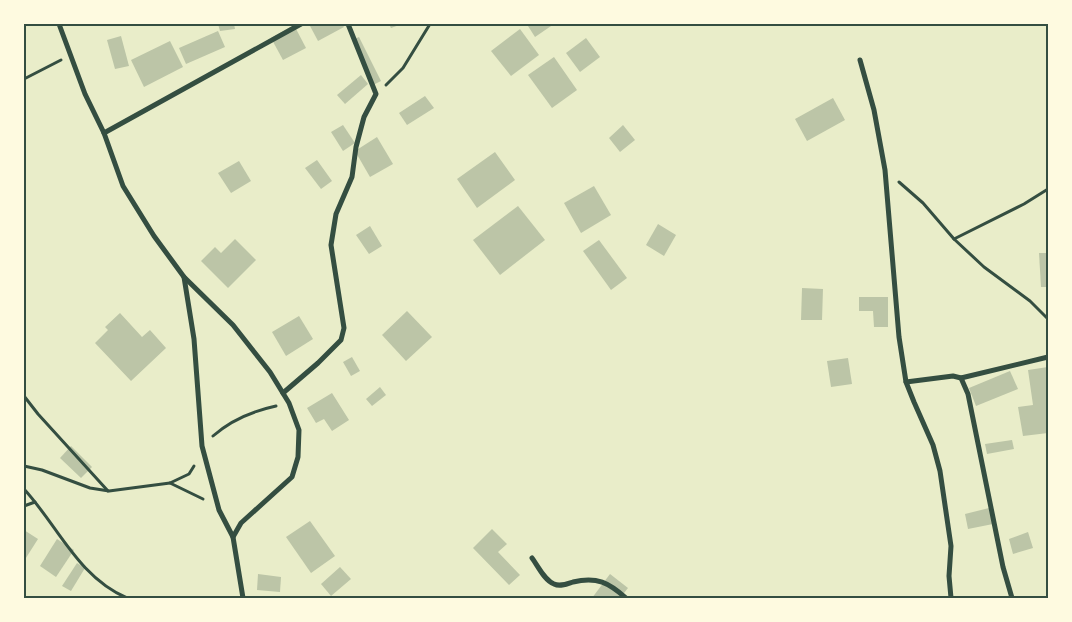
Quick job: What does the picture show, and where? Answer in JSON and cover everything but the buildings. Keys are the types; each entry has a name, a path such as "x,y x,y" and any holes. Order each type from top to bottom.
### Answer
{"street":[{"path":"59,24 85,94 104,133 123,186 154,236 184,277 233,325 270,372 289,403 299,430 298,458 292,477 241,523 233,537"},
{"path":"104,133 300,24"},
{"path":"283,393 341,340 344,328 331,245 336,214 352,177 356,147 364,117 376,94 348,24"},
{"path":"860,60 874,110 885,170 899,337 906,382 933,445 940,470 951,546 949,576 951,598"},
{"path":"184,277 194,339 202,446 219,510 233,537 244,598"},
{"path":"906,382 953,376 961,378 1048,357"},
{"path":"961,378 968,394 1003,567 1012,598"},
{"path":"532,558 553,584 559,586 578,581 599,581 612,586 626,598"}],"path":[{"path":"376,94 403,68 430,24"},
{"path":"24,80 70,55"},
{"path":"885,170 924,203 954,239 984,267 1030,301 1048,319"},
{"path":"954,239 1024,204 1048,189"},
{"path":"24,396 109,492"},
{"path":"24,466 42,470 90,488 109,492 170,483 189,474 193,469 202,446 237,418 264,408 289,403"},
{"path":"170,483 206,500 219,510"},
{"path":"24,489 92,576 113,592 127,598"},
{"path":"24,506 36,502"}]}
